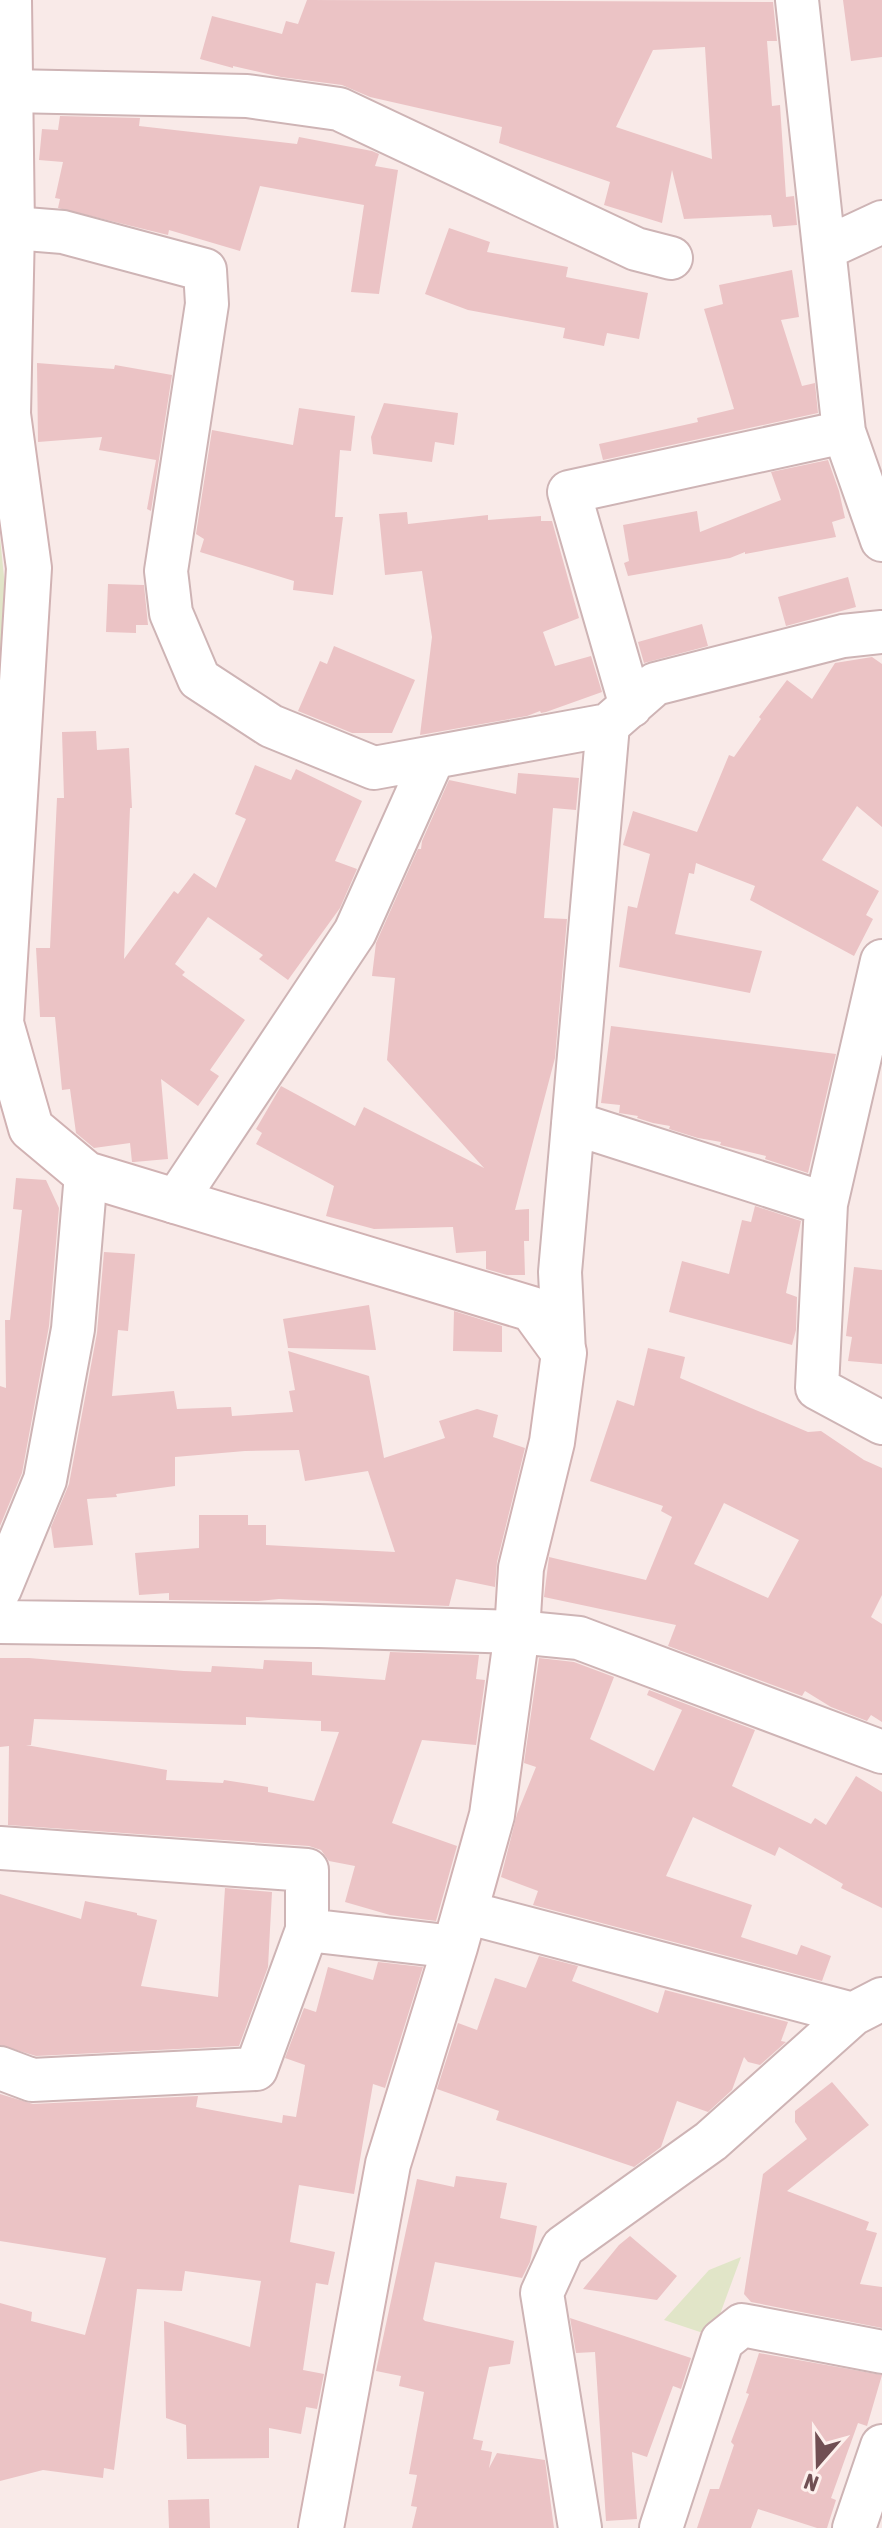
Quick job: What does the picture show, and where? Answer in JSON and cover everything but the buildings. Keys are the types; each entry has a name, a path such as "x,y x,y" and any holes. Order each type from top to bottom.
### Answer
{"street":[{"path":"9,0 6,228 8,414 29,568 1,1023 31,1128 86,1174 532,1309 564,1353"},
{"path":"797,0 844,432 873,484 882,540"},
{"path":"10,91 247,96 339,109 636,249 671,258"},
{"path":"824,249 882,222"},
{"path":"6,228 63,232 205,270 207,304 166,571 171,613 199,679 271,726 374,768 433,758 619,715 655,684 843,636 882,632"},
{"path":"321,2528 388,2164 492,1815 517,1632 521,1568 552,1442 564,1353 560,1272 573,1123 619,715 569,492 844,432"},
{"path":"175,1202 355,932 433,758"},
{"path":"882,961 826,1204 817,1388 882,1423"},
{"path":"573,1123 826,1204"},
{"path":"0,1589 45,1480 73,1329 86,1174"},
{"path":"0,1622 318,1626 517,1632 579,1638 882,1752"},
{"path":"0,1848 307,1870 307,1930 256,2069 32,2080 0,2068"},
{"path":"307,1930 460,1930 868,2007"},
{"path":"580,2528 542,2293 563,2247 711,2141 868,2007"},
{"path":"661,2528 722,2341 742,2325 882,2352"},
{"path":"854,2528 882,2446"}],"green space":[{"path":"0,537 6,597 0,744"},
{"path":"741,2257 712,2336 664,2320 709,2270"}]}
